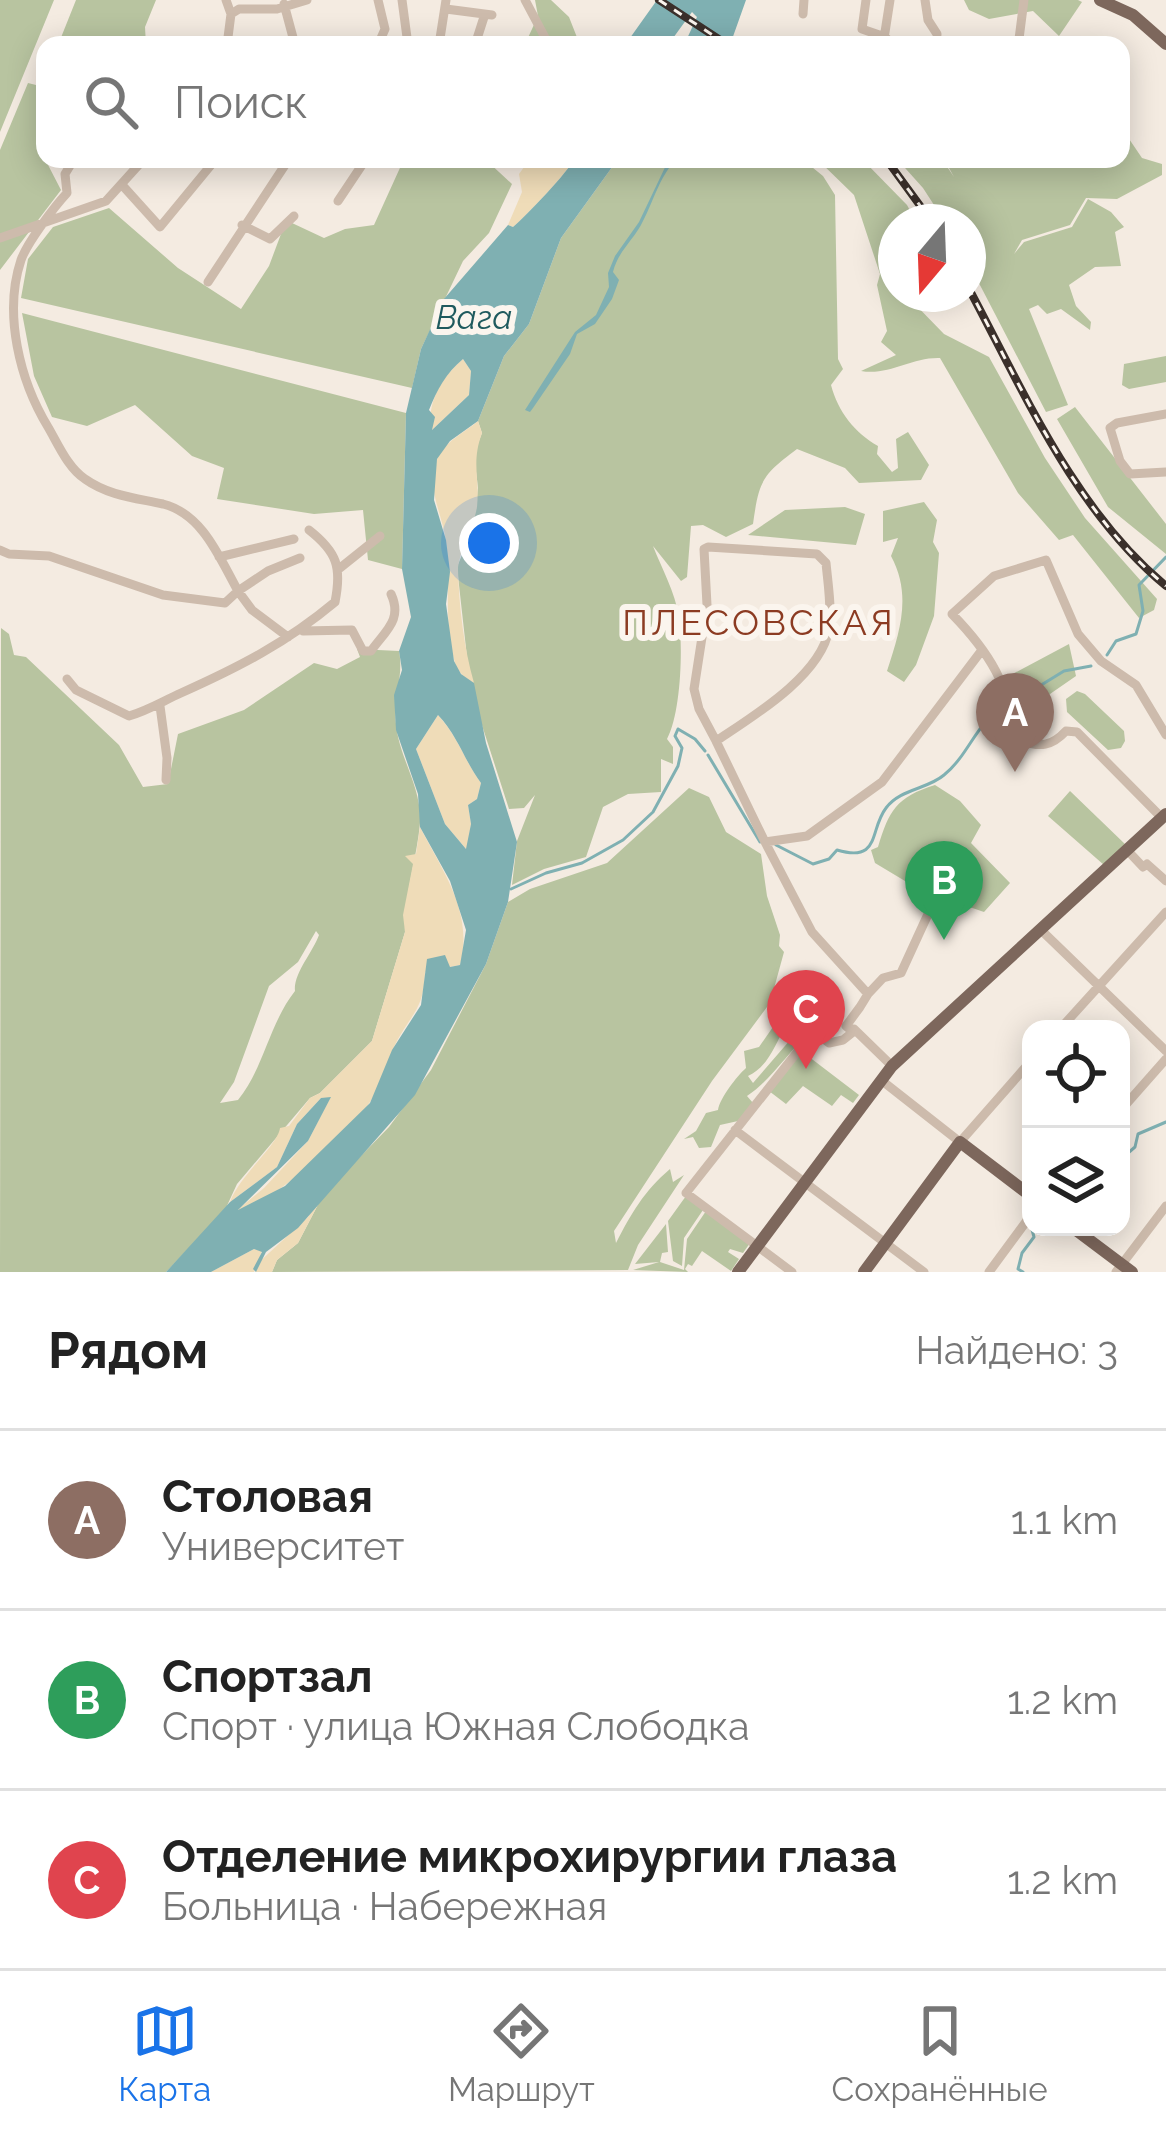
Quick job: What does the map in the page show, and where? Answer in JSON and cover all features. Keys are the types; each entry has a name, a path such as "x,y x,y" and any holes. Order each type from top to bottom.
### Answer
{"main road":[{"path":"1100,0 1133,15 1166,44"},
{"path":"738,1272 892,1066 1164,816"},
{"path":"864,1272 960,1142 1022,1189"},
{"path":"1083,1236 1123,1270"}],"street":[{"path":"226,0 231,14 228,36"},
{"path":"231,14 239,8 277,9 284,2 308,0"},
{"path":"378,0 385,29 382,36"},
{"path":"402,0 407,36"},
{"path":"526,0 544,36"},
{"path":"803,14 804,0"},
{"path":"866,0 862,29 875,36"},
{"path":"887,36 890,0"},
{"path":"926,0 928,20 937,36"},
{"path":"1016,36 1024,0"},
{"path":"284,2 293,36"},
{"path":"441,36 446,4 488,16 479,36"},
{"path":"68,168 64,173 68,193 22,258 13,306 26,379 62,451 86,480 124,498 177,508 190,516 252,610 293,634 352,631 363,651 371,651 394,623 396,606 391,594"},
{"path":"0,238 97,206 137,168"},
{"path":"123,186 160,227 209,168"},
{"path":"208,282 283,168"},
{"path":"338,201 360,168"},
{"path":"242,225 270,239 294,216"},
{"path":"1166,414 1110,428 1130,474 1166,472"},
{"path":"309,530 330,548 340,568"},
{"path":"67,679 76,690 111,704 125,716 160,706 242,667 335,602 340,568 380,536"},
{"path":"219,557 294,539"},
{"path":"716,741 765,710 824,644 829,628 824,557 704,549 707,605 694,689 699,710 812,932 868,994"},
{"path":"0,550 49,556 163,595 225,603 268,571 300,558"},
{"path":"1164,816 1077,732 1066,731 1057,742 1036,746 1021,740 1002,677 982,646 952,614 994,576 1046,560 1089,650 1136,685 1166,735"},
{"path":"765,842 808,836 882,782 982,650"},
{"path":"160,706 166,780"},
{"path":"1127,850 1166,881"},
{"path":"792,1272 686,1193 808,1037 836,1043 853,1031 868,994 883,978 901,973 925,921 931,883 924,872"},
{"path":"1068,1020 1166,912"},
{"path":"1040,929 1166,1055 1130,1099"},
{"path":"853,1031 892,1066"},
{"path":"880,1080 960,1142 1022,1071"},
{"path":"735,1130 924,1272"},
{"path":"1123,1270 1166,1206"},
{"path":"989,1272 1022,1227"}],"green space":[{"path":"0,0 54,0 36,36 0,132"},
{"path":"76,0 156,0 146,36 62,36"},
{"path":"535,0 551,0 569,17 576,36 529,36 538,16"},
{"path":"964,0 1082,2 1059,36 1033,11 989,19 969,10"},
{"path":"28,83 36,85 36,168 50,168 61,190 0,270 0,150"},
{"path":"1130,140 1142,158 1162,164 1162,175 1117,199 1086,198 1070,225 1022,240 1014,254 1024,242 1072,227 1088,199 1111,212 1124,227 1115,232 1121,266 1095,267 1069,285 1076,306 1091,322 1090,330 1061,309 1047,314 1038,305 1029,309 1068,405 1046,412 986,297 986,204 933,204 905,168 948,168 954,177 949,168 1130,168"},
{"path":"400,168 495,168 512,184 489,233 463,261 421,349 412,388 21,298 28,259 53,227 109,208 178,268 241,309 269,266 284,226 292,223 324,238 374,225"},
{"path":"612,168 813,168 835,195 838,359 843,369 831,385 834,395 848,421 878,446 877,454 892,472 898,468 896,439 908,432 929,465 921,480 859,483 845,468 797,449 764,480 753,524 726,537 703,525 691,526 687,577 681,581 653,546 679,617 680,680 667,739 673,747 673,764 661,759 661,792 628,794 603,807 586,857 544,869 512,885 517,841 535,795 524,808 509,809 480,719 457,567 473,528 478,488 474,454 482,433 478,421 504,356 529,324 561,238"},
{"path":"826,168 871,168 906,204 878,204 878,268 854,195"},
{"path":"883,312 923,312 944,334 989,357 1045,458 1085,518 1157,599 1154,610 1139,618 1073,535 1059,540 1018,493 940,358 861,371 896,355 881,342 887,331"},
{"path":"22,313 406,413 402,569 368,560 363,510 314,514 217,499 224,468 192,456 135,405 87,426 52,417 34,376"},
{"path":"1166,356 1166,382 1129,389 1122,385 1124,364"},
{"path":"1075,407 1166,524 1166,554 1108,507 1057,419"},
{"path":"924,502 937,520 934,616 916,665 904,682 887,671 900,627 902,599 891,556 898,538 883,542 883,511"},
{"path":"845,507 865,514 856,545 748,535 785,510"},
{"path":"1,628 9,634 14,655 26,657 119,745 143,787 168,784 178,734 244,710 314,663 337,669 360,657 357,649 399,651 396,724 418,797 420,823 405,932 372,1041 310,1098 237,1184 225,1210 166,1272 0,1272","holes":["316,931 319,935 247,1087 238,1100 220,1103 234,1082 269,986 298,962"]},
{"path":"1069,644 1076,676 1050,694 1024,729 1005,678"},
{"path":"1077,691 1124,731 1121,748 1108,750 1067,712 1066,699"},
{"path":"935,785 960,801 981,825 971,843 1010,883 984,912 920,890 875,863 871,850 878,847 896,807"},
{"path":"689,788 709,797 726,832 761,854 767,896 784,952 770,1003 712,1081 614,1231 616,1243 639,1203 670,1169 673,1182 684,1175 638,1245 628,1270 272,1272 277,1260 298,1243 323,1195 389,1127 431,1070 486,964 508,902 530,889 607,863"},
{"path":"1070,791 1126,845 1104,865 1048,816"},
{"path":"781,1022 785,1027 770,1055 748,1076 753,1083 797,1032 808,1035 747,1096 753,1103 738,1121 720,1125 711,1147 699,1148 693,1137 684,1139 696,1131 706,1113 718,1110 746,1068 744,1051 759,1047"},
{"path":"800,1050 859,1095 853,1103 841,1095 832,1106 803,1086 786,1104 769,1091"},
{"path":"686,1196 703,1210 684,1238 682,1266 673,1261 668,1221"},
{"path":"706,1211 750,1243 743,1253 730,1249 739,1259 731,1271 702,1251 692,1266 688,1264 688,1272 633,1270 659,1262 635,1264 666,1224 668,1252 662,1253 660,1262 684,1270 687,1239"}],"sand":[{"path":"523,168 567,168 513,227 508,225 522,192 519,174"},
{"path":"463,359 471,371 469,395 430,432 437,391"},
{"path":"478,421 482,433 476,462 477,507 458,570 474,683 458,670 451,648 446,542 433,480 440,453"},
{"path":"438,715 481,783 477,799 468,805 467,850 445,824 416,749"},
{"path":"420,827 460,910 460,965 425,972 420,1001 376,1092 347,1130 291,1181 236,1211 308,1141 330,1098 321,1098 297,1124 277,1167 230,1202 280,1128 289,1126 310,1098 372,1041 405,932 403,915 413,864 405,856 416,854"},
{"path":"323,1195 298,1243 277,1260 272,1272 256,1272 256,1266 254,1272 211,1272 254,1249 262,1251 257,1264 308,1217"}],"water":[{"path":"657,0 746,0 733,36 688,36 697,17 692,12 675,36 631,36"},
{"name":"Вага","path":"568,168 612,168 561,238 529,324 504,356 478,421 450,441 437,459 434,500 450,572 446,604 454,661 474,683 486,743 517,842 508,902 486,964 415,1095 298,1228 266,1252 256,1272 253,1269 262,1252 254,1249 211,1272 166,1272 230,1202 277,1167 297,1124 321,1098 331,1097 308,1141 238,1210 285,1186 370,1103 392,1050 421,1005 427,959 445,955 450,967 460,965 466,930 450,881 420,827 418,794 396,730 394,695 402,670 399,651 411,617 402,569 406,413 421,349 444,299 508,225 519,222","holes":["463,359 471,371 469,395 432,430 435,417 429,410 447,376","438,715 481,783 477,799 468,805 471,824 466,849 445,824 416,749"]},
{"path":"665,168 669,168 615,265 613,272 619,280 612,299 595,324 577,334 570,354 530,412 525,410 575,332 596,315 609,287 608,273 615,256 639,222"}],"waterway":[{"path":"1107,655 1116,641 1136,634 1143,611 1139,585 1166,557"},
{"path":"1015,701 1064,671 1091,666"},
{"path":"776,845 813,864 829,859 837,850 861,852 872,842 886,808 944,775 988,719 1007,704"},
{"path":"511,889 582,863 623,840 653,812 678,766 682,748 675,736 678,729 705,751"},
{"path":"708,755 760,842"},
{"path":"1130,1151 1138,1134 1166,1122"},
{"path":"1023,1272 1018,1269 1022,1253 1034,1236"}],"railway":[{"path":"659,0 714,36"},
{"path":"893,168 919,204"},
{"path":"981,312 1077,485 1133,556 1166,586"}],"place":[{"name":"Столовая","path":"1015,772"},
{"name":"Спортзал","path":"944,940"},
{"name":"Отделение микрохирургии глаза","path":"806,1069"}],"district":[{"name":"ПЛЕСОВСКАЯ","path":"759,622"}]}
